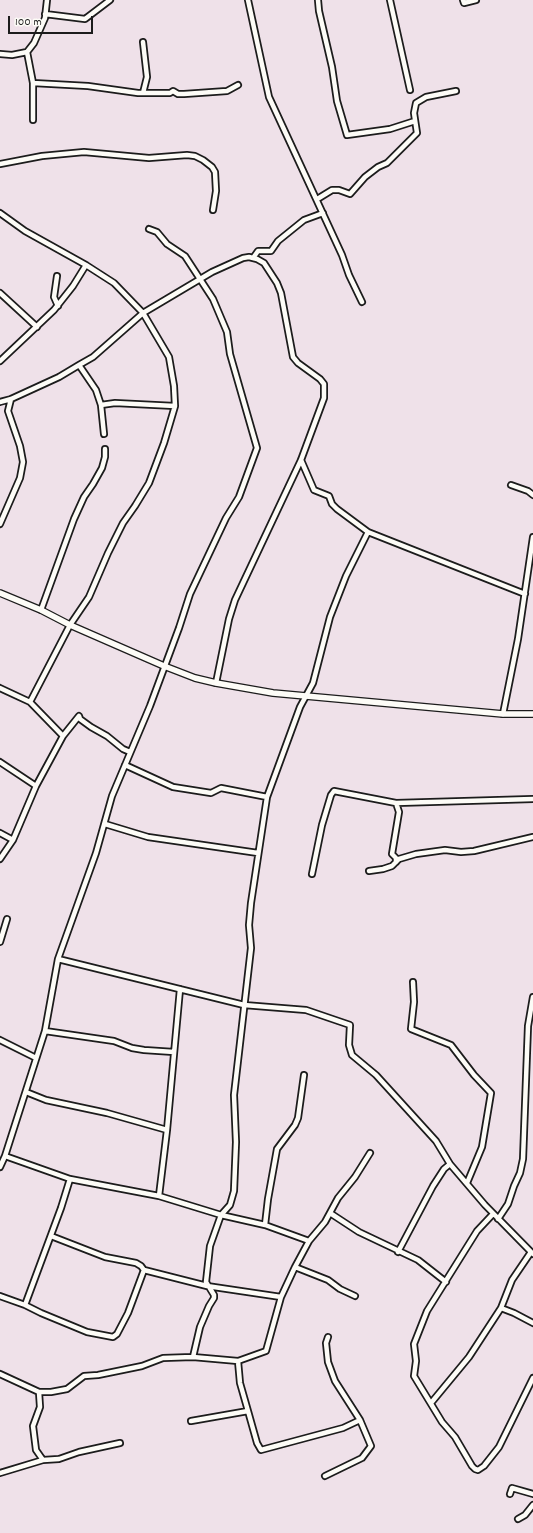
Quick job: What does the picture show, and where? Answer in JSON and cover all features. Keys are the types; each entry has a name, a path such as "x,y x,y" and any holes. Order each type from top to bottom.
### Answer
{"street":[{"path":"0,54 12,55 27,52 34,44 45,18 47,0"},
{"path":"45,14 85,19 110,0"},
{"path":"248,0 269,97 323,213 362,302"},
{"path":"318,0 319,12 332,67 337,101 347,135 390,129 415,121"},
{"path":"390,0 410,90"},
{"path":"463,0 464,3 476,0"},
{"path":"143,42 147,77 143,93"},
{"path":"27,52 33,83 33,120"},
{"path":"33,83 88,86 143,93 170,93 173,91 178,94 227,91 238,85"},
{"path":"318,198 332,190 339,190 350,194 365,177 378,167 387,163 417,133 414,113 416,102 426,98 456,91"},
{"path":"0,164 42,156 84,152 149,158 187,154 203,160 212,167 215,172 216,191 213,210"},
{"path":"253,258 258,251 271,251 278,241 304,220 323,213"},
{"path":"0,215 114,283 143,312 169,357 174,386 175,406 164,443 149,483 124,523 108,553 89,597 70,625 30,702"},
{"path":"0,1167 5,1156 45,1031 58,959 105,824 112,796 150,706 192,588 226,518 240,497 257,448 230,354 227,332 213,299 185,256 166,244 157,232 150,228"},
{"path":"0,402 11,399 59,377 93,357 143,312 199,279 243,258 253,258 264,263 277,283 283,302 293,357 298,363 320,379 324,384 324,398 301,460 235,600 229,619 216,683"},
{"path":"0,361 58,306 86,265"},
{"path":"57,276 54,297 58,306"},
{"path":"0,293 37,327"},
{"path":"79,365 94,386 101,405 104,434"},
{"path":"0,524 20,478 23,462 20,446 8,411 11,399"},
{"path":"101,405 115,403 175,406"},
{"path":"41,610 74,519 84,497 102,468 105,457 105,449"},
{"path":"301,460 314,490 329,496 332,504 337,509 368,532 525,594"},
{"path":"511,484 528,491 533,495"},
{"path":"193,1357 200,1327 208,1306 214,1298 214,1295 207,1286 206,1282 210,1246 221,1215 230,1205 235,1178 236,1142 234,1095 251,948 249,925 251,903 267,797 293,722 306,695 314,683 330,617 346,576 368,532"},
{"path":"503,714 531,568 533,537"},
{"path":"0,593 164,666 195,678 216,683 273,693 503,714 533,714"},
{"path":"0,688 30,702 63,736"},
{"path":"0,859 13,840 36,786 63,736 79,716 88,725 107,736 123,749 130,752"},
{"path":"0,762 36,786"},
{"path":"125,765 173,786 211,793 221,788 267,797"},
{"path":"312,874 322,825 332,792 334,791 396,803 533,799"},
{"path":"396,803 399,812 392,854 397,860"},
{"path":"105,824 148,836 258,853"},
{"path":"0,833 13,840"},
{"path":"370,871 392,866 397,860 416,854 445,850 461,852 474,851 533,838"},
{"path":"0,942 7,918"},
{"path":"58,959 244,1005 306,1010 350,1025 349,1045 352,1055 376,1075 401,1102 436,1141 450,1164 493,1214 532,1253 512,1280 501,1308 469,1357 432,1403"},
{"path":"413,982 414,1002 411,1029 451,1045 474,1075 491,1093 482,1147 467,1183"},
{"path":"159,1196 168,1130 180,989"},
{"path":"498,1219 508,1204 520,1173 523,1159 528,1026 533,996"},
{"path":"45,1031 114,1041 132,1048 144,1050 174,1052"},
{"path":"0,1040 36,1058"},
{"path":"265,1225 277,1149 295,1125 298,1118 304,1075"},
{"path":"26,1092 46,1100 107,1113 168,1130"},
{"path":"0,1374 39,1392 52,1392 67,1388 84,1376 98,1376 142,1366 163,1358 193,1357 238,1361 266,1352 281,1297 294,1267 309,1241 325,1222 338,1198 355,1177 370,1153"},
{"path":"5,1156 70,1180 159,1196 221,1215 265,1225 309,1241"},
{"path":"398,1252 433,1186 444,1169 450,1164"},
{"path":"25,1305 70,1180"},
{"path":"330,1213 359,1232 398,1252 418,1260 446,1282"},
{"path":"493,1214 477,1231 427,1311 414,1344 416,1361 414,1376 419,1386 432,1403 442,1422 455,1437 472,1466 478,1470 484,1466 499,1448 533,1378"},
{"path":"51,1236 105,1257 136,1264 141,1266 144,1270 207,1286 281,1297"},
{"path":"294,1267 328,1280 340,1289 355,1296"},
{"path":"0,1296 25,1305 86,1332 114,1337 128,1313 144,1270"},
{"path":"501,1308 533,1323"},
{"path":"325,1476 362,1458 371,1446 360,1420 335,1381 328,1362 326,1343 328,1337"},
{"path":"238,1361 240,1383 257,1443 261,1450 343,1428 360,1420"},
{"path":"39,1392 40,1407 33,1426 36,1450 43,1460"},
{"path":"191,1421 248,1410"},
{"path":"0,1472 43,1460 59,1459 120,1442"},
{"path":"510,1494 512,1488 533,1494"},
{"path":"518,1519 525,1515 533,1505"}]}
